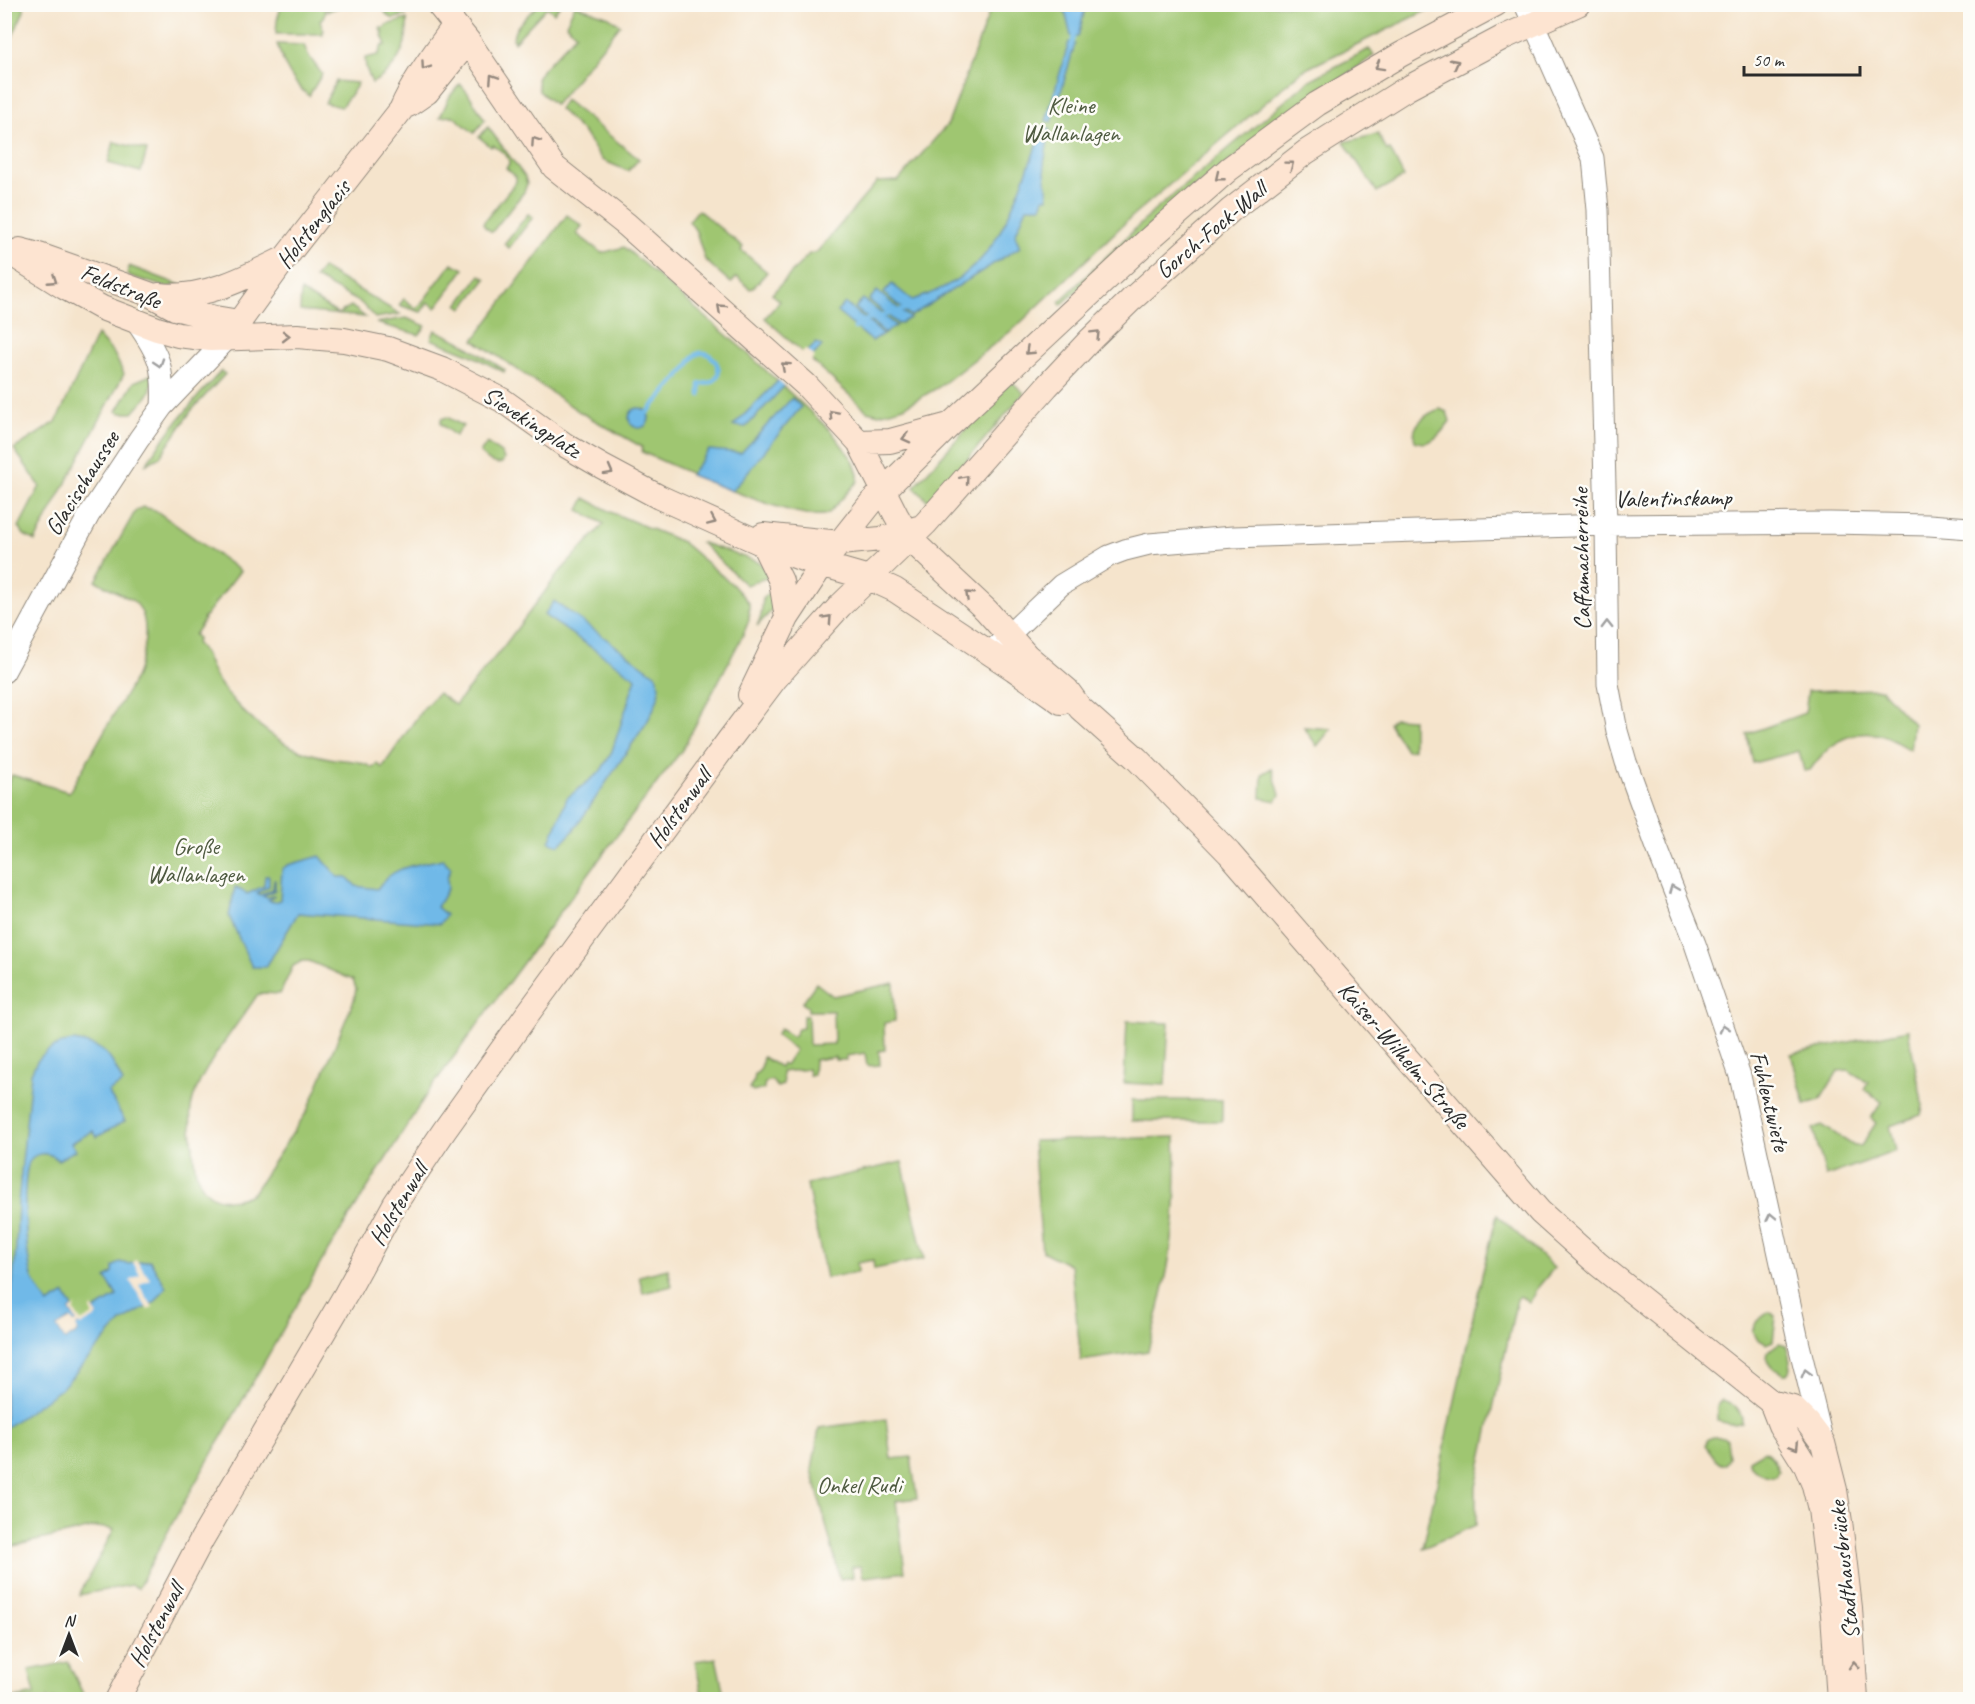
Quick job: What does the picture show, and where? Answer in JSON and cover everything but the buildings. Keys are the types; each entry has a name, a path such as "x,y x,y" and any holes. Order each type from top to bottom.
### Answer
{"main road":[{"path":"438,4 462,33 554,167 627,225 806,385 864,450 885,493 882,555"},
{"name":"Gorch-Fock-Wall","path":"840,543 951,424 1190,201 1317,104 1449,28 1496,4"},
{"name":"Gorch-Fock-Wall","path":"882,555 1091,339 1231,210 1306,152 1529,14 1578,4"},
{"name":"Holstenglacis","path":"233,330 286,257 401,110 427,92 462,33"},
{"name":"Feldstraße","path":"4,248 39,255 150,294 183,311 233,330"},
{"name":"Feldstraße","path":"4,248 83,298 137,323 178,334 233,330"},
{"path":"150,294 180,296 210,290 245,277 286,257"},
{"name":"Sievekingplatz","path":"233,330 274,336 321,337 363,343 412,357 469,381 502,400 565,445 633,484 822,570"},
{"path":"864,450 951,424"},
{"name":"Kaiser-Wilhelm-Straße","path":"885,493 882,555 895,590 991,653 1057,701 1080,708"},
{"path":"738,532 840,543 882,555"},
{"name":"Holstenwall","path":"729,740 787,618 840,543"},
{"path":"764,544 781,581 787,618"},
{"path":"822,570 882,555"},
{"name":"Kaiser-Wilhelm-Straße","path":"882,555 928,557 986,610 1028,656 1066,690 1080,708 1137,759 1229,853 1540,1212 1591,1258 1771,1402"},
{"name":"Holstenwall","path":"117,1700 202,1539 346,1294 395,1204 526,1016 729,740 775,679 882,555"},
{"path":"1771,1402 1793,1408 1823,1443"},
{"name":"Stadthausbrücke","path":"1771,1402 1780,1425 1806,1466 1816,1491 1823,1524 1833,1614 1839,1700"},
{"name":"Stadthausbrücke","path":"1823,1443 1835,1490 1842,1535 1856,1700"}],"street":[{"name":"Caffamacherreihe","path":"1529,14 1593,158 1598,210 1608,684 1626,762 1695,944"},
{"name":"Feldstraße","path":"137,323 152,344 160,361 164,382 162,407"},
{"name":"Glacischaussee","path":"4,672 89,515 139,439 162,407 233,330"},
{"name":"Valentinskamp","path":"991,653 1061,585 1109,556 1149,544 1233,537 1606,525 1821,523 1971,528"},
{"name":"Fuhlentwiete","path":"1695,944 1740,1076 1783,1275 1823,1443"}],"green space":[{"path":"282,4 339,4 339,7 324,10 326,12 320,20 323,34 276,34"},
{"path":"539,4 560,5 554,13 547,7 514,42 513,37 517,27"},
{"path":"4,5 24,5 24,11 7,48 5,48"},
{"path":"382,5 403,5 406,15 393,19 386,14"},
{"path":"575,5 609,17 620,25 555,105 539,91 537,79 543,69 576,34 566,24"},
{"name":"Kleine Wallanlagen","path":"992,5 1438,5 1302,71 1127,221 1016,327 939,387 904,407 879,414 867,411 765,318 780,301 772,294 809,254 816,253 877,182 898,181 948,124"},
{"path":"407,19 406,39 399,57 388,72 372,83 365,58 378,55 382,46 386,45 382,35 384,33 380,28"},
{"path":"277,44 304,45 308,55 322,74 309,96 289,73"},
{"path":"1369,49 1374,55 1192,189 1061,305 1059,302 1154,211 1310,80"},
{"path":"336,81 357,83 341,107 325,103"},
{"path":"460,84 485,120 474,133 453,116 440,117 450,96"},
{"path":"565,100 639,159 628,171 602,160 584,133 559,109"},
{"path":"488,127 525,177 527,184 524,192 492,232 483,223 516,182 516,177 506,168 509,161 506,155 479,137"},
{"path":"1378,134 1387,151 1390,150 1404,177 1377,192 1344,142"},
{"path":"114,142 147,150 141,172 108,163"},
{"path":"698,210 743,247 741,250 767,272 753,288 750,289 737,277 731,283 705,260 696,231 689,221"},
{"path":"528,214 533,217 509,248 504,244"},
{"path":"567,215 582,226 577,234 602,253 624,247 744,350 831,431 853,460 858,481 829,513 816,515 794,512 767,504 642,452 642,447 580,412 474,340"},
{"path":"452,263 464,269 436,308 428,302 421,312 399,305 404,299 416,308"},
{"path":"129,266 180,285 165,287 127,275"},
{"path":"322,268 400,314 375,318 361,303 315,278"},
{"path":"480,275 486,279 463,308 458,305"},
{"path":"301,291 338,314 351,306 365,317 300,311"},
{"path":"406,318 426,326 419,335 376,323"},
{"path":"435,330 459,341 505,370 504,372 469,354 431,339"},
{"path":"97,335 114,354 124,374 35,541 24,535 19,527 40,486 14,449 56,422"},
{"path":"221,371 225,374 191,411 160,457 145,465 181,416"},
{"path":"153,374 150,391 133,413 117,411 134,382"},
{"path":"1010,380 1024,393 930,503 914,487"},
{"path":"1440,409 1447,412 1450,421 1443,430 1431,441 1421,443 1415,441 1417,425 1430,413"},
{"path":"447,417 463,426 455,436 441,424 441,419"},
{"path":"487,443 502,454 504,459 502,463 493,463 480,453"},
{"name":"Große Wallanlagen","path":"585,498 613,513 682,542 733,585 749,603 749,620 743,635 682,750 428,1092 326,1254 173,1522 138,1588 131,1585 79,1595 114,1529 96,1527 5,1548 5,790 12,775 69,792 136,675 141,662 145,633 142,614 132,600 96,581 136,510 143,507 155,510 240,571 203,619 194,635 198,638 196,643 205,655 216,678 230,697 256,723 292,747 321,757 359,762 373,768 377,763 382,768 422,710 438,693 455,705 504,646 558,574 604,524 579,510","holes":["302,961 309,961 353,980 356,989 354,1000 308,1110 253,1193 229,1200 216,1198 203,1187 195,1166 190,1114 196,1091 210,1063 256,997 262,993 280,994 293,966"]},
{"path":"700,542 760,563 772,576 746,585"},
{"path":"775,588 776,606 757,626 761,616 763,598"},
{"path":"1881,689 1913,724 1910,750 1885,736 1865,733 1846,738 1830,747 1810,770 1804,771 1799,751 1753,763 1747,734 1805,713 1808,691"},
{"path":"1394,718 1413,719 1413,749 1406,750 1389,723"},
{"path":"1304,727 1331,729 1317,746"},
{"path":"1272,768 1280,795 1276,801 1261,798 1262,774"},
{"path":"816,983 833,996 894,983 895,1021 884,1023 885,1050 879,1051 880,1065 867,1066 865,1053 846,1056 846,1060 835,1060 835,1057 814,1060 813,1075 809,1075 808,1069 782,1072 783,1085 777,1087 772,1080 767,1081 764,1089 753,1092 749,1088 754,1081 755,1074 761,1068 763,1057 780,1067 782,1063 785,1065 795,1050 776,1035 780,1029 793,1037 798,1029 803,1028 803,1016 808,1016 809,1045 834,1044 833,1011 808,1011 808,1007 802,1003"},
{"path":"1127,1021 1169,1023 1165,1085 1124,1083"},
{"path":"1908,1030 1923,1106 1921,1115 1890,1126 1896,1151 1826,1176 1813,1129 1822,1125 1854,1146 1861,1146 1876,1123 1871,1118 1882,1102 1864,1089 1868,1082 1848,1070 1838,1071 1820,1100 1805,1104 1791,1054"},
{"path":"1132,1100 1222,1100 1222,1121 1132,1121"},
{"path":"1175,1137 1176,1185 1173,1234 1164,1287 1148,1351 1081,1361 1071,1266 1042,1251 1033,1141"},
{"path":"902,1162 924,1259 874,1269 873,1260 857,1263 858,1272 826,1278 807,1184"},
{"path":"1497,1215 1554,1268 1534,1292 1529,1303 1520,1296 1517,1299 1476,1486 1476,1525 1423,1548 1482,1275"},
{"path":"668,1269 672,1286 643,1293 639,1276"},
{"path":"1769,1312 1776,1316 1773,1341 1766,1344 1752,1331 1757,1321"},
{"path":"1779,1343 1786,1345 1789,1356 1791,1368 1787,1374 1773,1368 1766,1358 1767,1352"},
{"path":"1722,1400 1736,1408 1741,1415 1742,1423 1735,1425 1717,1421 1717,1407"},
{"name":"Onkel Rudi","path":"886,1419 891,1459 911,1457 917,1498 896,1501 905,1572 865,1577 862,1575 861,1566 852,1567 853,1577 840,1579 812,1470 819,1428"},
{"path":"1713,1437 1727,1439 1729,1458 1725,1465 1719,1463 1705,1445 1708,1439"},
{"path":"1764,1451 1777,1465 1779,1471 1776,1476 1761,1473 1749,1464 1749,1460"},
{"path":"716,1658 725,1699 703,1699 695,1661"},
{"path":"68,1662 83,1694 80,1699 10,1699 35,1694 29,1670"}],"water":[{"path":"1054,5 1086,5 1078,37 1071,36 1065,11"},
{"path":"1069,42 1075,44 1052,122 1046,121"},
{"path":"1043,128 1050,129 1044,163 1048,198 1044,198 1041,207 1027,207 1015,235 1020,247 911,316 884,293 892,284 912,300 922,297 959,278 982,258 992,246 1009,214"},
{"path":"877,291 910,318 898,324 869,300"},
{"path":"863,299 896,326 885,333 855,308"},
{"path":"845,303 883,334 872,341 837,312"},
{"path":"816,343 822,346 746,427 733,426"},
{"path":"792,398 801,407 732,491 690,475 709,450 741,453"},
{"path":"639,408 646,411 649,418 646,425 639,428 632,425 629,418 632,411"},
{"path":"554,601 656,675 659,687 655,705 647,722 574,830 560,845 550,842 567,798 600,772 611,754 636,678 544,615"},
{"path":"320,856 338,877 347,877 356,886 377,889 390,875 406,867 443,859 451,868 447,878 448,888 437,907 446,915 440,924 298,913 266,967 252,967 229,916 235,887 247,894 264,886 265,876 269,876 269,886 257,893 260,895 273,889 275,880 275,890 263,896 267,898 275,895 269,900 273,902 280,900 282,869 288,865"},
{"path":"73,1041 92,1045 110,1058 123,1083 108,1092 125,1121 97,1137 93,1131 71,1143 76,1150 58,1160 50,1155 41,1154 30,1160 25,1188 28,1253 33,1280 48,1304 65,1294 73,1308 70,1310 77,1322 74,1323 70,1319 57,1327 65,1340 78,1332 75,1326 97,1316 94,1310 117,1296 106,1278 113,1273 113,1267 120,1262 128,1264 150,1260 166,1287 155,1302 121,1322 61,1389 5,1428 5,1363 31,1074 37,1061 47,1052"}],"pier":[{"path":"806,349 815,357 787,388 776,378"},
{"path":"136,1260 150,1279 139,1285 153,1307 148,1310 130,1281 140,1275 133,1262"},
{"path":"76,1306 74,1311 81,1322 93,1315 92,1307 98,1316 76,1326 78,1331 65,1340 57,1327 71,1319 74,1323 77,1322 70,1310"}],"waterway":[{"path":"1071,48 1074,36"},
{"path":"855,328 864,321 909,308"},
{"path":"647,413 695,356 702,353 709,355 715,361 718,376 712,382 700,384 700,395"}]}
